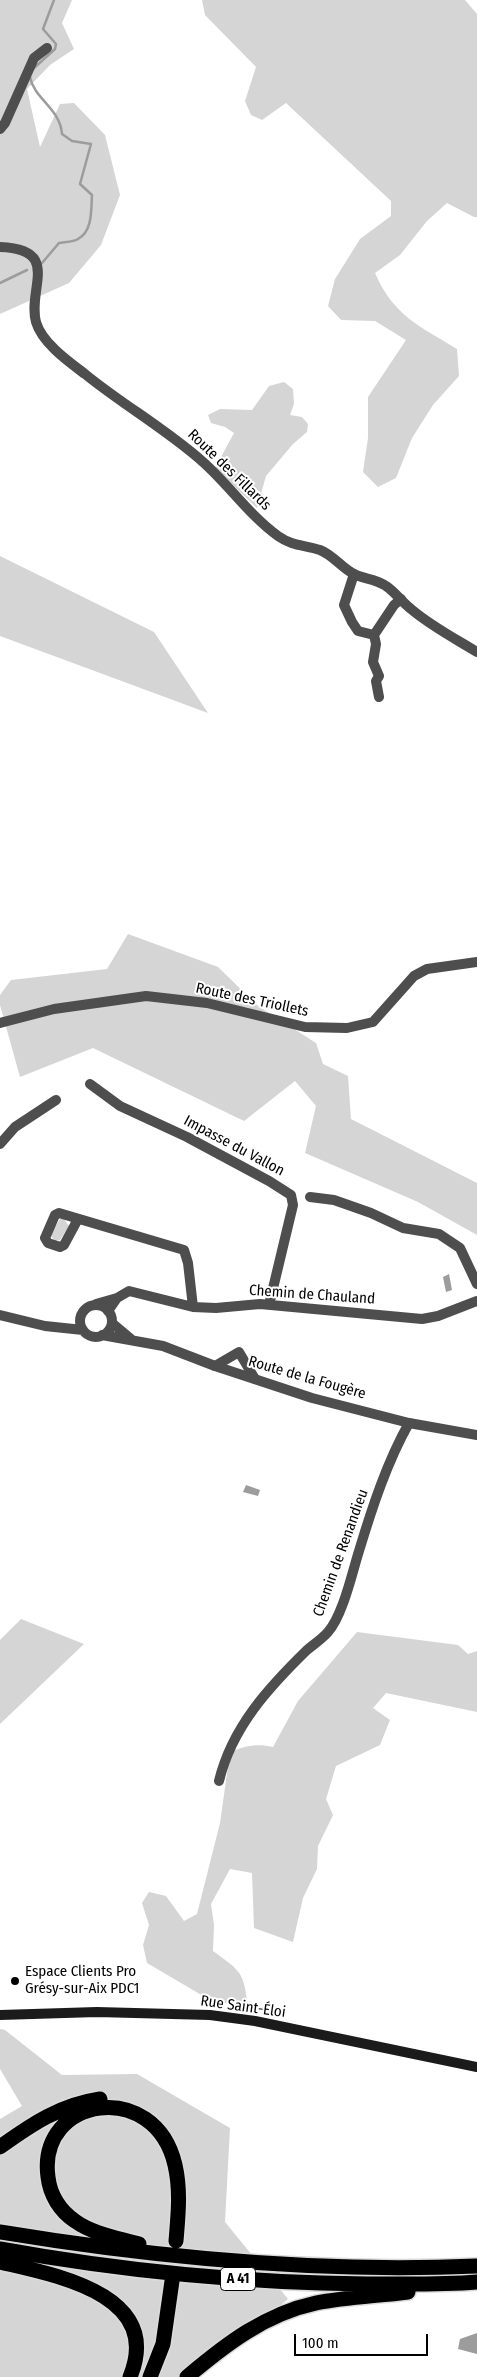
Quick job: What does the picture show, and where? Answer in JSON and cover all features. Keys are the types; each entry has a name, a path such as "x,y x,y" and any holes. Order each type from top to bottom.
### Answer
{"highway":[{"path":"0,2147 43,2117 66,2106 100,2098 121,2099 136,2103 149,2111 164,2125 180,2156 185,2190 179,2242 179,2191 175,2164 167,2143 155,2126 134,2112 114,2107 88,2111 67,2123 57,2135 50,2149 47,2173 54,2199 66,2215 83,2226 99,2233 193,2258"},
{"name":"A 41","path":"0,2232 193,2258 327,2266 477,2266"},
{"name":"A 41","path":"0,2249 93,2263 225,2278 326,2284 477,2283"},
{"path":"0,2262 69,2279 88,2287 110,2300 125,2316 134,2335 135,2357 130,2377"},
{"path":"150,2377 163,2344 174,2281 169,2346 157,2377"},
{"path":"187,2377 218,2350 250,2328 294,2309 330,2301 477,2283"}],"main road":[{"name":"Rue Saint-Éloi","path":"0,2015 97,2012 210,2015 255,2021 477,2067"}],"street":[{"path":"0,129 6,123 34,58 47,48"},
{"name":"Route des Fillards","path":"0,247 22,249 36,263 39,277 35,312 36,323 48,340 70,362 192,452 277,535 296,546 322,551 354,574 386,586 434,626 477,652"},
{"path":"354,574 344,605 358,631 374,635"},
{"path":"378,697 376,681 379,676 373,662 376,644 374,635 394,605 401,599"},
{"name":"Route des Triollets","path":"0,1023 54,1009 146,996 207,1004 306,1027 347,1028 374,1022 414,976 427,969 477,962"},
{"name":"Impasse du Vallon","path":"90,1084 120,1106 187,1137 269,1181 292,1196 293,1205 269,1305"},
{"path":"0,1144 15,1127 56,1100"},
{"path":"310,1197 334,1200 371,1213 403,1228 439,1234 460,1248 477,1284"},
{"path":"78,1219 184,1250 188,1263 192,1307"},
{"name":"Chemin de Chauland","path":"96,1304 117,1298 129,1291 136,1291 192,1307 269,1305 422,1319 438,1316 477,1301"},
{"path":"108,1311 117,1298"},
{"path":"0,1315 45,1326 83,1330 92,1336 102,1335 109,1330 112,1323 108,1311 96,1304 58,1326"},
{"path":"81,1314 80,1322 83,1330"},
{"name":"Route de la Fougère","path":"112,1323 132,1339"},
{"name":"Route de la Fougère","path":"102,1335 132,1339 172,1349 215,1366 312,1398 409,1423 477,1435"},
{"path":"215,1366 239,1352 255,1379"},
{"name":"Chemin de Renandieu","path":"220,1781 224,1764 240,1728 267,1691 328,1632 343,1603 366,1529 400,1438 409,1423"}],"shaded area":[{"path":"0,0 72,0 62,23 74,49 50,65 27,89 40,147 60,104 74,103 105,135 120,195 101,245 69,283 0,314"},
{"path":"202,0 465,0 477,14 477,217 447,203 427,221 400,255 375,273 382,288 399,310 419,326 457,349 459,376 433,405 412,438 396,478 378,487 363,472 368,438 368,397 406,340 375,321 341,320 328,306 335,279 360,239 391,216 391,201 286,103 262,120 251,115 245,101 256,67 205,15"},
{"path":"284,382 293,389 294,404 290,415 302,417 308,424 307,432 293,444 266,476 257,508 215,468 234,433 225,427 211,423 208,415 220,409 252,410 269,386"},
{"path":"0,556 154,632 208,713 0,636"},
{"path":"128,934 218,967 258,1006 316,1043 323,1064 348,1076 351,1119 477,1183 477,1235 418,1202 305,1153 316,1106 295,1081 244,1121 93,1048 20,1077 0,1005 0,995 11,980 107,969"},
{"path":"60,1219 64,1219 69,1226 60,1240 55,1241 50,1235"},
{"path":"449,1274 452,1290 446,1292 443,1277"},
{"path":"246,1485 260,1490 258,1496 243,1492"},
{"path":"21,1619 84,1644 0,1724 0,1640"},
{"path":"357,1632 458,1645 468,1654 477,1651 477,1712 386,1693 373,1708 390,1720 380,1745 336,1766 326,1799 333,1815 318,1846 317,1869 303,1898 293,1942 254,1928 252,1873 230,1869 211,1904 214,1925 213,1951 234,1967 242,1977 247,2003 215,2003 147,1963 143,1945 149,1925 142,1903 149,1892 166,1896 184,1921 197,1914 220,1823 230,1752 251,1746 273,1747 298,1701"},
{"path":"0,2029 5,2030 62,2075 137,2074 230,2128 225,2222 288,2299 195,2377 0,2377 0,2119 22,2106 0,2069"},
{"path":"477,2333 477,2354 458,2349 460,2339"}],"waterway":[{"path":"34,68 55,49 56,44 43,29 54,0"},
{"path":"30,77 36,92 57,117 62,134 72,141 91,144 80,184 92,195 89,225 78,239 59,243 42,263"},
{"path":"0,283 27,270"}],"place":[{"name":"Espace Clients Pro Grésy-sur-Aix PDC1","path":"15,1981"}]}
